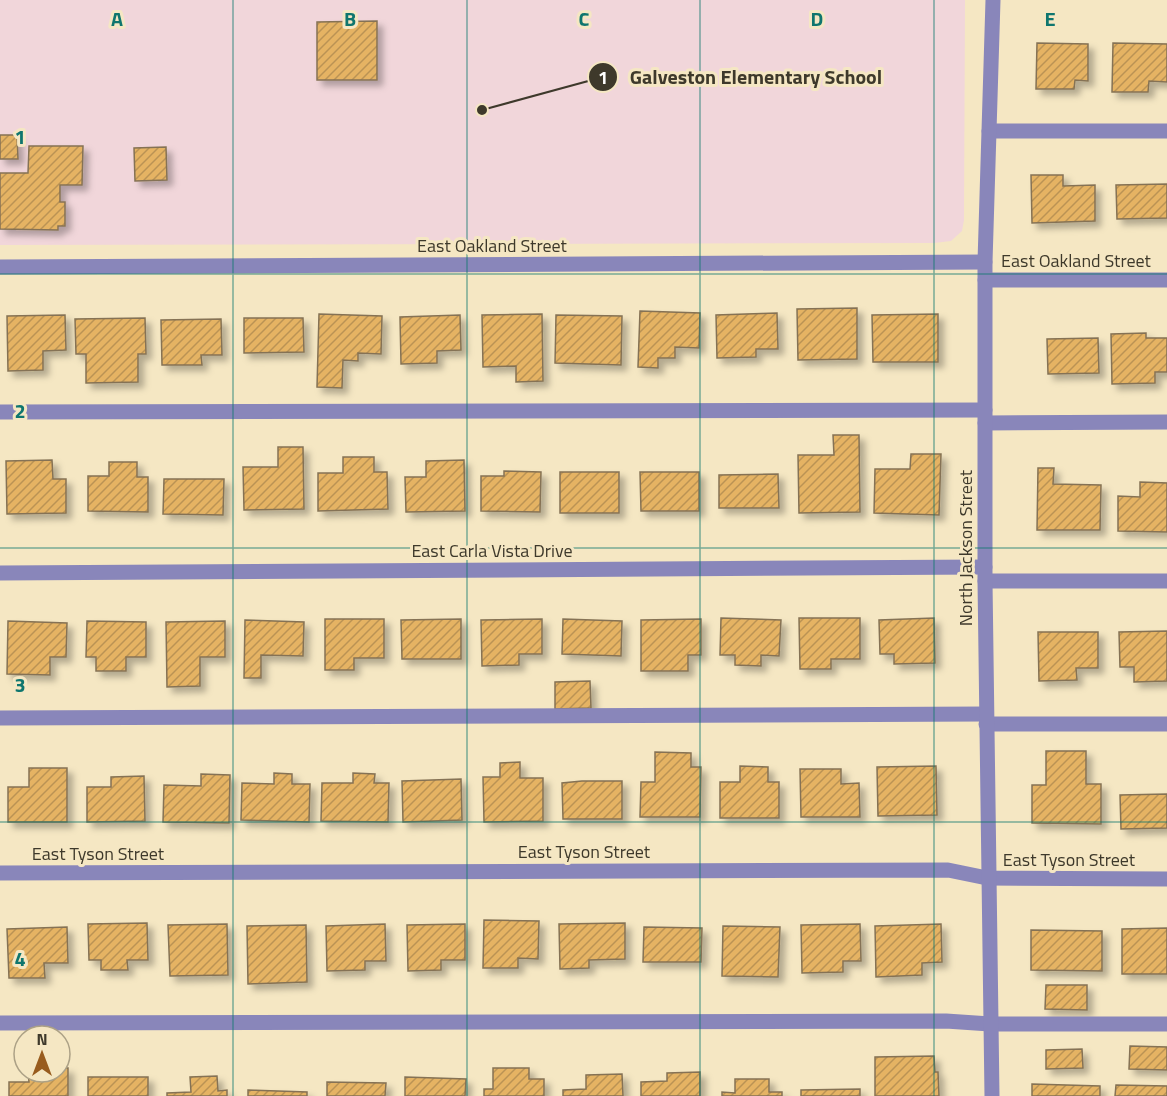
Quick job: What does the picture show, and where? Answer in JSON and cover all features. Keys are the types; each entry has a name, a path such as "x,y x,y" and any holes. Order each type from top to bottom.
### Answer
{"street":[{"name":"North Jackson Street","path":"992,1096 987,878 985,262 993,0"},
{"path":"989,131 1167,131"},
{"name":"East Oakland Street","path":"0,267 985,262"},
{"name":"East Oakland Street","path":"985,279 1167,280"},
{"path":"0,412 985,417 1167,422"},
{"name":"East Carla Vista Drive","path":"0,573 985,574 1167,581"},
{"path":"0,718 986,719 1167,724"},
{"name":"East Tyson Street","path":"0,873 948,870 987,878 1167,879"},
{"path":"0,1023 946,1021 990,1024 1167,1024"}],"shaded area":[{"path":"0,0 965,0 964,220 962,231 951,241 934,243 0,245"}],"building":[{"path":"377,21 377,80 317,80 317,22"},
{"path":"1037,43 1088,44 1088,81 1075,80 1074,89 1036,89"},
{"path":"1113,43 1167,44 1167,82 1149,81 1148,92 1112,92"},
{"path":"0,135 17,135 18,159 0,159"},
{"path":"29,146 83,146 82,185 60,185 60,202 65,202 65,226 58,226 58,230 0,229 0,173 28,173"},
{"path":"166,147 167,180 135,181 134,148"},
{"path":"1031,175 1063,175 1063,186 1095,185 1095,221 1032,223"},
{"path":"1167,184 1167,218 1117,219 1116,185"},
{"path":"857,308 857,359 798,360 797,309"},
{"path":"640,311 700,313 699,348 675,347 675,358 658,358 658,368 638,367"},
{"path":"777,313 778,349 756,349 756,357 717,358 716,315"},
{"path":"319,314 382,316 381,354 358,353 358,361 343,360 342,388 317,387"},
{"path":"542,314 543,381 516,382 516,366 483,367 482,315"},
{"path":"938,314 938,362 873,362 872,315"},
{"path":"65,315 66,350 43,351 43,370 8,371 7,316"},
{"path":"460,315 461,350 437,351 437,363 401,364 400,317"},
{"path":"556,315 622,316 621,365 555,363"},
{"path":"145,318 146,354 138,354 138,382 86,383 86,354 76,354 75,319"},
{"path":"244,318 303,318 304,352 244,353"},
{"path":"221,319 222,355 201,355 202,365 162,365 161,320"},
{"path":"1146,333 1146,338 1167,338 1167,372 1155,372 1155,383 1112,384 1111,334"},
{"path":"1098,338 1099,373 1048,374 1047,339"},
{"path":"833,435 859,435 860,512 799,513 798,455 834,455"},
{"path":"278,447 303,447 304,509 244,510 243,467 278,467"},
{"path":"911,454 941,454 939,515 874,513 875,469 910,469"},
{"path":"343,457 374,457 374,472 387,472 388,509 318,511 318,473 343,473"},
{"path":"52,460 53,479 66,479 66,513 7,514 6,461"},
{"path":"464,460 465,511 406,512 405,477 426,477 426,461"},
{"path":"109,462 137,462 137,477 148,477 148,512 88,511 88,476 109,476"},
{"path":"1038,468 1054,468 1053,484 1101,485 1100,530 1037,530"},
{"path":"504,471 541,472 540,512 481,511 481,476 504,476"},
{"path":"560,472 619,472 619,513 560,513"},
{"path":"640,472 699,472 699,511 641,511"},
{"path":"778,474 779,508 719,508 719,475"},
{"path":"164,479 224,479 223,515 163,514"},
{"path":"1140,482 1167,483 1167,532 1118,531 1118,496 1140,497"},
{"path":"721,618 781,620 779,656 761,655 761,666 735,665 735,655 720,655"},
{"path":"799,618 860,618 860,659 831,659 831,669 800,669"},
{"path":"934,618 935,663 894,664 894,654 880,654 879,620"},
{"path":"325,619 384,619 384,658 354,658 354,670 325,670"},
{"path":"461,619 461,659 402,659 401,620"},
{"path":"542,619 542,654 519,654 519,665 482,666 481,620"},
{"path":"563,619 622,621 621,656 562,654"},
{"path":"701,619 701,655 688,655 688,671 641,671 641,620"},
{"path":"245,620 304,622 303,656 261,655 261,678 244,678"},
{"path":"8,621 67,623 66,657 50,657 50,675 7,674"},
{"path":"87,621 146,622 146,657 126,657 126,671 96,671 96,657 86,657"},
{"path":"225,621 225,657 200,657 200,686 167,687 166,622"},
{"path":"1167,631 1167,681 1134,682 1134,667 1120,667 1119,632"},
{"path":"1038,632 1098,632 1098,668 1076,668 1077,680 1039,681"},
{"path":"590,681 591,708 555,709 555,682"},
{"path":"1046,751 1086,751 1086,784 1101,784 1101,824 1032,823 1032,785 1046,785"},
{"path":"655,752 691,753 691,767 701,767 700,817 640,817 641,782 655,782"},
{"path":"520,762 520,778 543,778 543,821 484,822 483,777 500,777 500,763"},
{"path":"740,766 768,767 768,782 779,782 779,818 720,818 720,782 740,782"},
{"path":"936,766 937,815 878,816 877,767"},
{"path":"29,768 67,768 67,822 8,822 8,787 29,787"},
{"path":"800,769 841,769 841,784 859,783 860,817 801,817"},
{"path":"274,773 292,774 292,784 310,784 309,822 241,820 242,783 274,784"},
{"path":"353,773 375,774 374,783 389,783 388,822 321,821 322,783 353,783"},
{"path":"201,774 230,775 229,823 163,822 164,785 201,786"},
{"path":"144,776 145,821 87,822 87,787 111,787 111,777"},
{"path":"461,779 462,820 403,822 402,781"},
{"path":"622,781 622,819 563,819 562,783"},
{"path":"1167,794 1167,828 1121,829 1120,795"},
{"path":"484,920 539,921 538,959 518,958 518,968 483,968"},
{"path":"147,923 148,960 127,960 128,970 101,970 101,960 89,960 88,924"},
{"path":"625,923 625,959 589,960 589,968 560,969 559,924"},
{"path":"227,924 228,975 170,976 168,925"},
{"path":"385,924 386,961 365,961 365,970 327,971 326,926"},
{"path":"465,924 465,960 441,960 441,970 408,971 407,925"},
{"path":"860,924 861,961 843,961 843,972 802,973 801,925"},
{"path":"941,924 942,962 922,963 922,975 876,977 875,926"},
{"path":"306,925 307,982 248,984 247,926"},
{"path":"723,926 780,927 778,977 722,976"},
{"path":"67,927 68,963 44,963 45,978 9,978 7,929"},
{"path":"644,927 702,928 701,962 643,962"},
{"path":"1167,928 1167,974 1122,974 1122,929"},
{"path":"1031,930 1102,931 1102,971 1031,970"},
{"path":"1046,985 1087,985 1087,1010 1045,1009"},
{"path":"1130,1046 1167,1047 1167,1070 1129,1069"},
{"path":"1082,1049 1083,1068 1046,1069 1046,1050"},
{"path":"934,1056 935,1072 938,1072 939,1096 875,1096 875,1057"},
{"path":"493,1068 529,1068 529,1079 544,1079 544,1096 484,1096 484,1089 493,1089"},
{"path":"700,1072 700,1096 641,1096 641,1082 667,1081 667,1073"},
{"path":"622,1074 623,1096 563,1096 563,1090 586,1089 586,1075"},
{"path":"217,1076 218,1091 227,1090 227,1096 167,1096 167,1093 191,1092 190,1077"},
{"path":"88,1077 148,1077 148,1096 88,1096"},
{"path":"405,1077 466,1079 465,1096 405,1096"},
{"path":"735,1079 769,1079 769,1092 782,1092 782,1096 722,1096 722,1092 735,1093"},
{"path":"9,1082 12,1084 68,1084 68,1096 9,1096"},
{"path":"327,1082 386,1083 385,1096 327,1096"},
{"path":"1032,1084 1100,1086 1100,1096 1032,1096"},
{"path":"1116,1085 1167,1086 1167,1096 1115,1096"},
{"path":"860,1089 860,1096 801,1096 801,1090"},
{"path":"248,1090 307,1092 307,1096 248,1096"}],"place":[{"name":"Galveston Elementary School","path":"482,110"}]}
